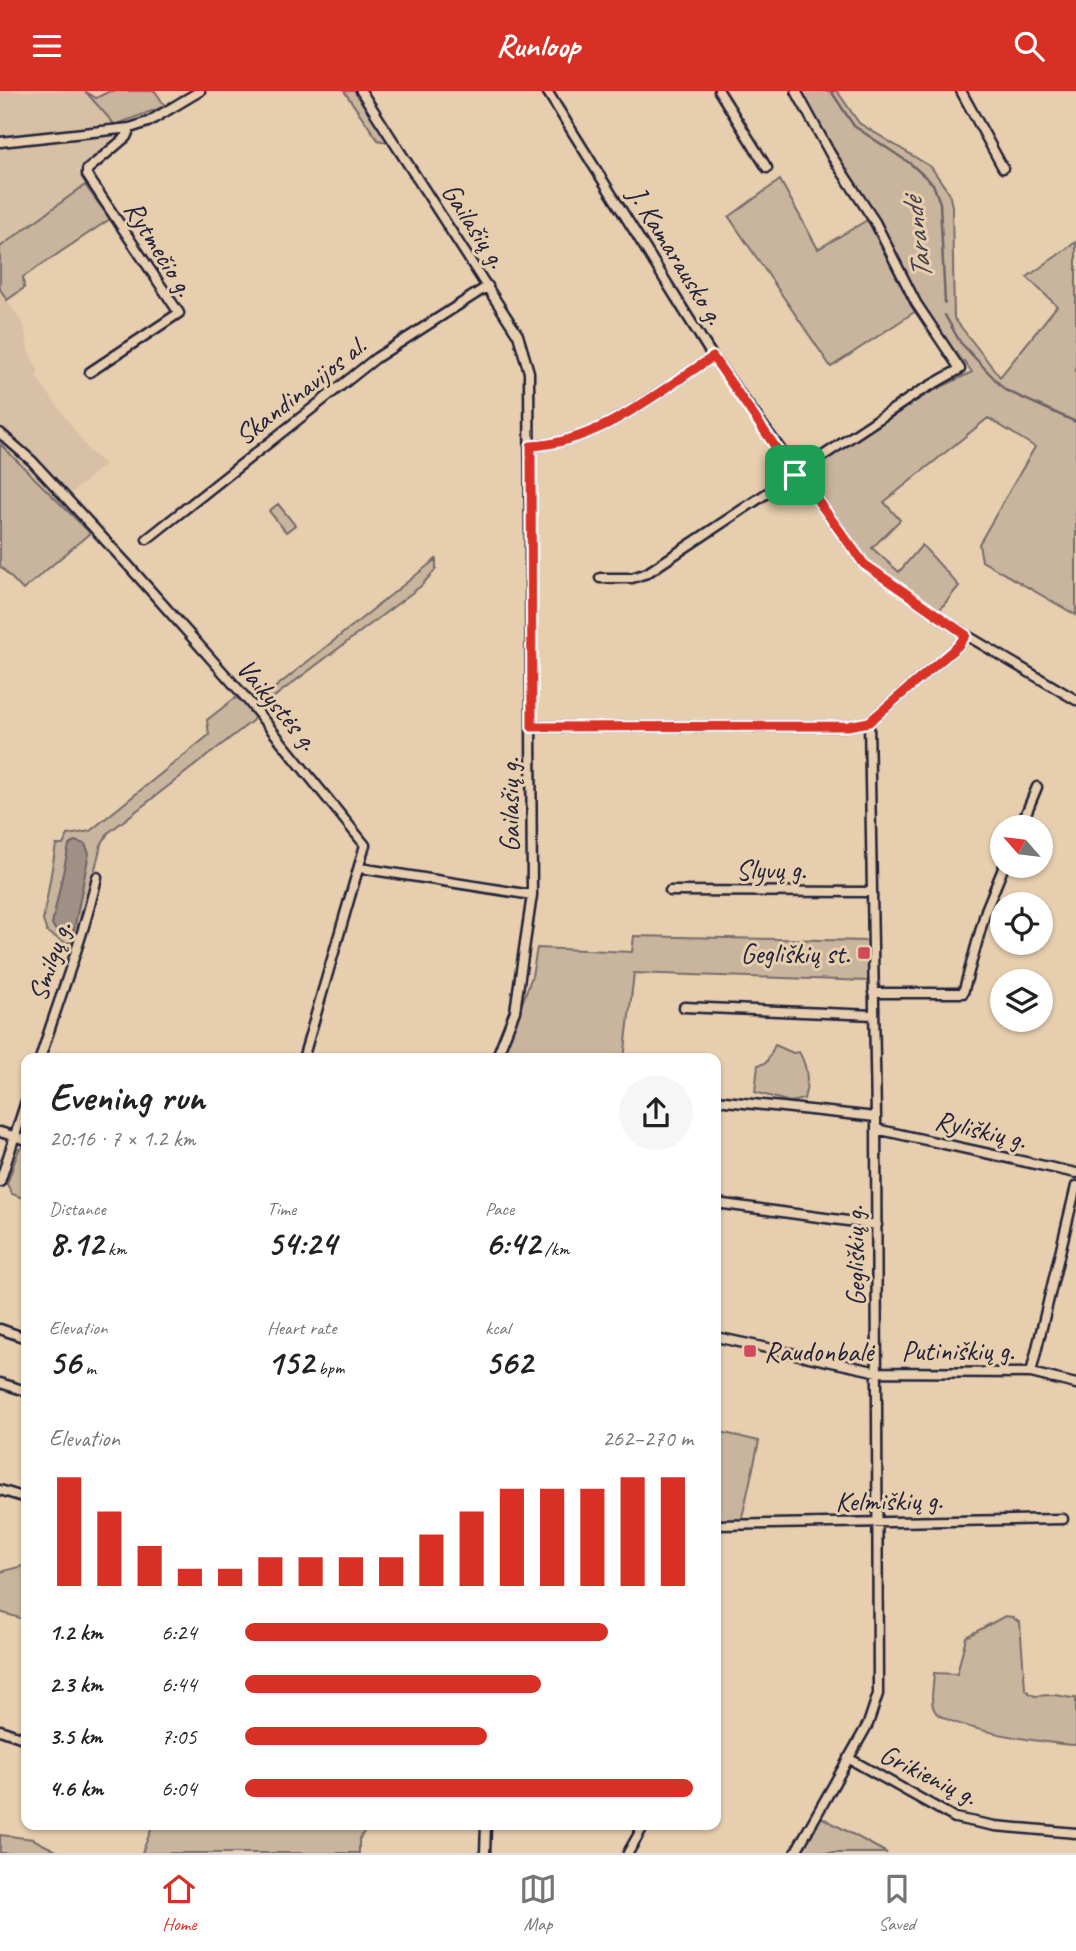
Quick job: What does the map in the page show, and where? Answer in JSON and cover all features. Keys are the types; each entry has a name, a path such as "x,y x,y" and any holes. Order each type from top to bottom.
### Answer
{"street":[{"path":"0,142 130,128 148,122 200,91"},
{"name":"Gailašių g.","path":"361,91 488,286 518,335 526,355 531,446 532,895 515,1011 498,1053"},
{"name":"J. Kamarausko g.","path":"547,91 713,357 795,475 807,486 864,564 966,635 1076,700"},
{"path":"719,91 767,168"},
{"path":"600,578 632,578 647,573 919,392 960,369 916,303 875,222 831,155 796,91"},
{"path":"961,91 1003,168"},
{"name":"Rytmečio g.","path":"90,372 179,313 87,175 87,170 126,137 130,128"},
{"name":"Skandinavijos al.","path":"147,539 376,358 488,286"},
{"path":"531,446 552,445 584,437 713,357"},
{"name":"Vaikystės g.","path":"0,433 32,461 127,564 362,838 366,849 305,1053"},
{"path":"532,727 822,728 869,722 958,646 966,635"},
{"name":"Gegliškių g.","path":"795,1853 873,1714 878,1694 876,1117 869,722"},
{"path":"1025,815 1037,787"},
{"path":"360,869 532,895"},
{"name":"Smilgų g.","path":"42,1053 88,920 97,877"},
{"path":"873,993 963,993 986,910 999,879"},
{"name":"Slyvų g.","path":"670,891 871,892"},
{"path":"684,1007 874,1015"},
{"path":"721,1101 876,1117"},
{"path":"0,1182 21,1117"},
{"name":"Ryliškių g.","path":"876,1129 1076,1173"},
{"path":"0,1132 21,1139"},
{"path":"1031,1373 1076,1187"},
{"path":"721,1204 877,1225"},
{"path":"0,1329 21,1336"},
{"name":"Putiniškių g.","path":"721,1338 878,1372 1031,1373 1076,1384"},
{"path":"0,1383 21,1389"},
{"path":"0,1490 21,1496"},
{"name":"Kelmiškių g.","path":"721,1525 1063,1519"},
{"path":"0,1730 21,1737"},
{"name":"Grikienių g.","path":"848,1758 955,1818 995,1826 1076,1833"},
{"path":"485,1853 486,1830"},
{"path":"629,1851 640,1830"}],"shaded area":[{"path":"0,91 85,91 115,125 110,145 78,171 85,185 0,247"},
{"path":"85,91 96,98 110,91 155,91 165,106 115,125"},
{"path":"344,91 355,91 388,139 386,142 378,140"},
{"path":"799,91 837,91 859,123 931,167 949,193 952,206 954,318 1000,377 1057,306 1027,277 1076,242 1076,615 982,561 979,544 1035,447 988,418 884,502 900,520 872,548 899,572 922,545 959,586 938,612 871,565 858,552 804,473 929,393 972,372 964,361 960,362 922,307 831,367 729,217 780,180 818,249 874,216"},
{"path":"85,185 110,219 23,277 24,288 7,300 0,289 0,247"},
{"path":"0,289 24,326 29,353 39,372 36,376 90,452 105,464 61,502 0,444"},
{"path":"0,444 90,533 23,590 0,566"},
{"path":"278,504 295,525 286,532 269,511"},
{"path":"436,559 436,569 421,586 262,706 259,702 262,698"},
{"path":"235,698 241,700 255,717 252,721 108,833 101,845 77,941 66,943 47,932 43,921 56,845 63,845 68,835 90,831 209,735 207,720"},
{"path":"75,841 85,844 89,853 74,930 69,936 56,931 52,924 69,845"},
{"path":"634,936 868,941 868,981 634,973 625,1053 504,1053 532,976 537,948 632,952"},
{"path":"775,1045 793,1053 799,1052 807,1075 804,1099 790,1102 755,1092 758,1065 766,1063"},
{"path":"21,1148 21,1197 12,1194 7,1184"},
{"path":"721,1432 759,1441 741,1522 721,1522"},
{"path":"21,1566 21,1618 0,1612 0,1572"},
{"path":"1005,1616 1020,1623 1025,1688 1028,1692 1037,1696 1076,1698 1076,1745 1024,1739 978,1729 943,1717 935,1711 932,1698 934,1673 957,1674 966,1637"},
{"path":"821,1817 887,1853 799,1853"},
{"path":"151,1830 365,1830 359,1840 359,1853 142,1853"},
{"path":"0,1835 33,1839 60,1853 0,1853"}],"waterway":[{"name":"Tarandė","path":"831,91 854,126 911,164 933,184 940,203 945,303"},
{"name":"Tarandė","path":"945,315 960,342 1005,390 1076,422"}],"place":[{"name":"Gegliškių st.","path":"864,953"},
{"name":"Raudonbalė","path":"750,1351"}],"route":[{"path":"713,357 795,475 807,486 864,564 910,599 966,635 958,646 869,722 848,726 532,727 531,446 552,445 584,437 713,357"}]}
